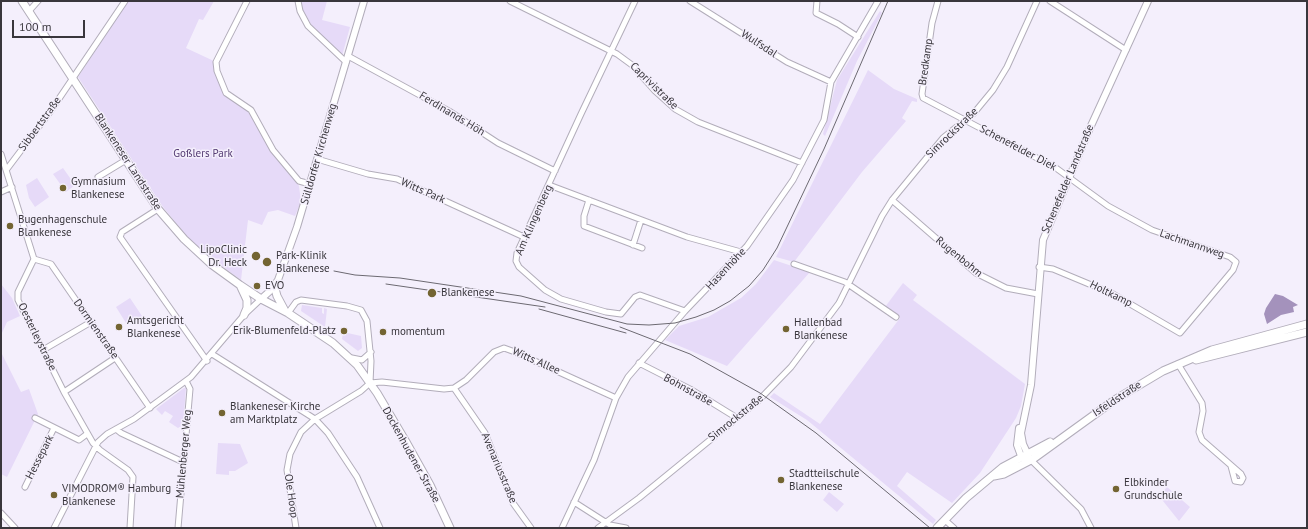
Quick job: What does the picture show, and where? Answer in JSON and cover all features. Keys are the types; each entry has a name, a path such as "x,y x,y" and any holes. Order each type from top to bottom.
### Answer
{"main road":[{"name":"Blankeneser Landstraße","path":"22,1 158,209 197,252 240,286 261,299"},
{"path":"274,285 277,296 287,312"},
{"path":"240,286 247,300 244,315"},
{"path":"261,299 287,312 333,343 350,357 370,383"},
{"name":"Isfeldstraße","path":"944,520 966,498 1003,467 1027,457 1059,439 1116,399 1178,364 1212,350 1307,324"},
{"name":"Isfeldstraße","path":"1178,364 1307,332"},
{"name":"Dockenhudener Straße","path":"370,383 430,485 450,528"},
{"path":"937,528 944,520"}],"street":[{"path":"29,11 38,1"},
{"name":"Sibbertstraße","path":"7,169 50,112 125,1"},
{"path":"247,1 216,62 217,71 226,93 251,110 273,150 297,180 310,184"},
{"path":"298,1 300,11 308,26 348,59"},
{"name":"Sülldorfer Kirchenweg","path":"261,299 274,285 283,266 304,206 364,1"},
{"name":"Caprivistraße","path":"510,1 610,50 632,65 655,91 675,109 698,122 802,163"},
{"name":"Am Klingenberg","path":"635,1 610,50 524,237 516,256 517,264 540,286 561,299 618,314 625,311 635,297 640,295 685,311"},
{"name":"Wulfsdal","path":"691,1 787,62 831,82"},
{"path":"817,1 816,13 838,24 858,37"},
{"name":"Hasenhöhe","path":"562,528 594,460 616,398 629,374 685,311 741,252 793,180 824,120 831,82 878,1"},
{"name":"Bredkamp","path":"938,1 932,23 922,97 966,120"},
{"name":"Simrockstraße","path":"598,528 759,400 791,367 835,309 849,284 882,216 892,200 944,138 966,120 983,102 1000,79 1036,1"},
{"path":"1050,1 1126,50"},
{"name":"Schenefelder Landstraße","path":"1027,457 1022,438 1024,416 1031,385 1039,267 1043,240 1069,176 1148,1"},
{"name":"Ferdinands Höh","path":"348,59 449,110 498,143 555,171"},
{"name":"Schenefelder Diek","path":"966,120 1069,176"},
{"path":"1,154 7,169 34,259"},
{"name":"Witts Park","path":"317,159 368,174 397,179 524,237"},
{"path":"98,177 126,160"},
{"name":"Lachmannweg","path":"1069,176 1076,184 1098,199 1152,230 1230,257 1236,262 1234,270 1184,329 1178,333"},
{"path":"549,185 690,238 741,252"},
{"path":"1,192 12,187"},
{"path":"589,200 584,216 584,226 642,248"},
{"name":"Rugenbohm","path":"892,200 976,273 1006,288 1038,294"},
{"path":"158,209 122,232 120,237 207,361"},
{"path":"633,244 642,220"},
{"name":"Dormienstraße","path":"34,259 51,264 150,408"},
{"name":"Oesterleystraße","path":"34,259 18,292 18,300 64,392 95,446"},
{"path":"794,264 849,284 896,317"},
{"name":"Holtkamp","path":"1039,267 1053,269 1113,294 1178,333"},
{"path":"54,528 95,446 104,436 150,408 186,381 207,361 244,315 261,299"},
{"path":"287,312 296,302 301,300 350,306 358,309 366,317 371,352 370,383 382,382 444,389 454,388"},
{"path":"43,350 91,322"},
{"name":"Witts Allee","path":"454,388 466,380 494,352 504,348 616,398"},
{"path":"350,357 362,360 371,352"},
{"path":"212,354 315,419 328,433 357,476 380,528"},
{"path":"64,392 116,358"},
{"name":"Bohnstraße","path":"639,363 690,389 737,418"},
{"path":"1178,364 1202,403 1203,411 1199,432 1202,440 1232,466"},
{"name":"Mühlenberger Weg","path":"178,528 190,389 186,381"},
{"name":"Ole Hoop","path":"296,528 287,470 290,454 302,432 315,419 361,391 370,383"},
{"name":"Avenariusstraße","path":"454,388 485,433 513,503 531,528"},
{"name":"Hessepark","path":"35,418 80,440 87,434"},
{"name":"Hessepark","path":"25,487 54,428"},
{"path":"116,429 121,433 184,462"},
{"path":"95,446 128,470 133,477 130,528"},
{"path":"1027,457 1081,509 1091,528"},
{"path":"574,502 606,523 614,527 626,528"},
{"path":"1,513 15,528"},
{"path":"944,520 954,528"}],"green space":[{"name":"Goßlers Park","path":"128,1 214,1 203,20 199,19 186,48 216,62 226,93 249,110 299,186 301,202 295,216 278,210 268,212 262,225 248,220 241,280 189,239 163,207 78,77"},
{"path":"301,1 327,1 322,20 350,27 342,56 313,28 303,10"},
{"path":"880,11 882,13 857,61 825,136 823,134 837,80"},
{"path":"868,70 894,89 917,99 917,102 912,101 902,118 906,121 862,172 794,262 776,257"},
{"path":"63,168 75,185 66,192 53,174"},
{"path":"37,178 49,197 35,207 29,198 26,185"},
{"path":"774,260 810,272 727,366 665,340 679,326 708,317 741,298 756,284"},
{"path":"903,283 917,295 913,300 1025,384 1021,406 1016,418 980,473 952,503 907,472 897,486 936,520 933,524 807,420 770,397 774,393 820,424 900,318 885,307"},
{"path":"1,284 12,298 20,316 7,322 1,335"},
{"path":"130,298 142,316 130,324 129,321 126,323 116,307"},
{"path":"302,305 322,308 322,313 324,314 324,308 327,309 325,327 301,311"},
{"path":"343,332 361,336 362,348 358,351 342,339"},
{"path":"1,352 21,392 29,389 38,414 7,477 1,474"},
{"path":"186,388 183,425 178,428 169,422 173,416 165,411 162,415 156,409"},
{"path":"218,443 240,444 248,463 235,471 229,471 229,475 216,474"},
{"path":"1167,487 1190,507 1179,521 1159,496"},
{"path":"829,492 844,504 837,512 823,500"}],"shaded area":[{"path":"1275,294 1283,296 1298,305 1293,307 1294,312 1281,315 1267,324 1264,314"}],"tram line":[{"path":"334,271 355,275 400,278 521,296 627,324 649,325 675,323 714,310 730,301 749,286 763,270 777,248 824,149 888,1"},
{"path":"386,284 545,307"},
{"path":"539,309 626,333"},
{"path":"620,327 690,354 760,393 816,433 930,528"}],"place":[{"name":"Gymnasium Blankenese","path":"63,188"},
{"name":"Bugenhagenschule Blankenese","path":"10,226"},
{"name":"LipoClinic Dr. Heck","path":"256,256"},
{"name":"Park-Klinik Blankenese","path":"267,262"},
{"name":"EVO","path":"257,286"},
{"name":"Blankenese","path":"432,293"},
{"name":"Amtsgericht Blankenese","path":"119,327"},
{"name":"Hallenbad Blankenese","path":"786,329"},
{"name":"Erik-Blumenfeld-Platz","path":"344,331"},
{"name":"momentum","path":"383,332"},
{"name":"Blankeneser Kirche am Marktplatz","path":"222,413"},
{"name":"Stadtteilschule Blankenese","path":"781,480"},
{"name":"Elbkinder Grundschule","path":"1116,489"},
{"name":"VIMODROM® Hamburg Blankenese","path":"54,495"}]}
